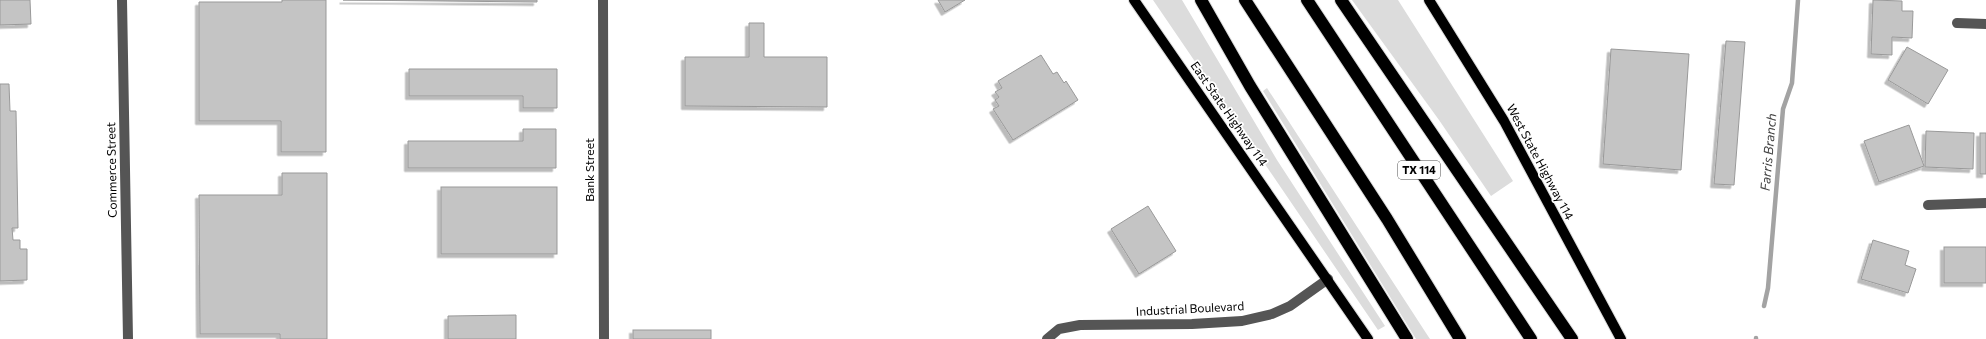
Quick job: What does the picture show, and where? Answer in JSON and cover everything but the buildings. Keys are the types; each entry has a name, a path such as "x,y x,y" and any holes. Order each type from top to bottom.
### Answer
{"highway":[{"path":"1202,0 1250,86 1407,339"},
{"path":"1245,0 1387,219 1460,339"},
{"name":"TX 114","path":"1306,0 1531,339"},
{"path":"1341,0 1572,339"}],"main road":[{"name":"East State Highway 114","path":"1134,0 1328,279"},
{"name":"West State Highway 114","path":"1429,0 1504,121 1621,339"},
{"path":"1328,279 1368,339"}],"street":[{"name":"Commerce Street","path":"122,0 128,339"},
{"name":"Bank Street","path":"603,0 604,339"},
{"path":"1958,23 1986,24"},
{"path":"1928,205 1986,203"},
{"name":"Industrial Boulevard","path":"1047,339 1060,329 1080,325 1192,324 1242,321 1272,314 1290,306 1328,279"}],"shaded area":[{"path":"1153,0 1182,0 1277,160 1385,326 1378,330"},
{"path":"1352,0 1398,0 1513,181 1491,196 1439,120"},
{"path":"1267,88 1430,339 1416,339 1263,91"}],"waterway":[{"name":"Farris Branch","path":"1764,306 1768,288 1783,109 1792,83 1798,0"}]}
